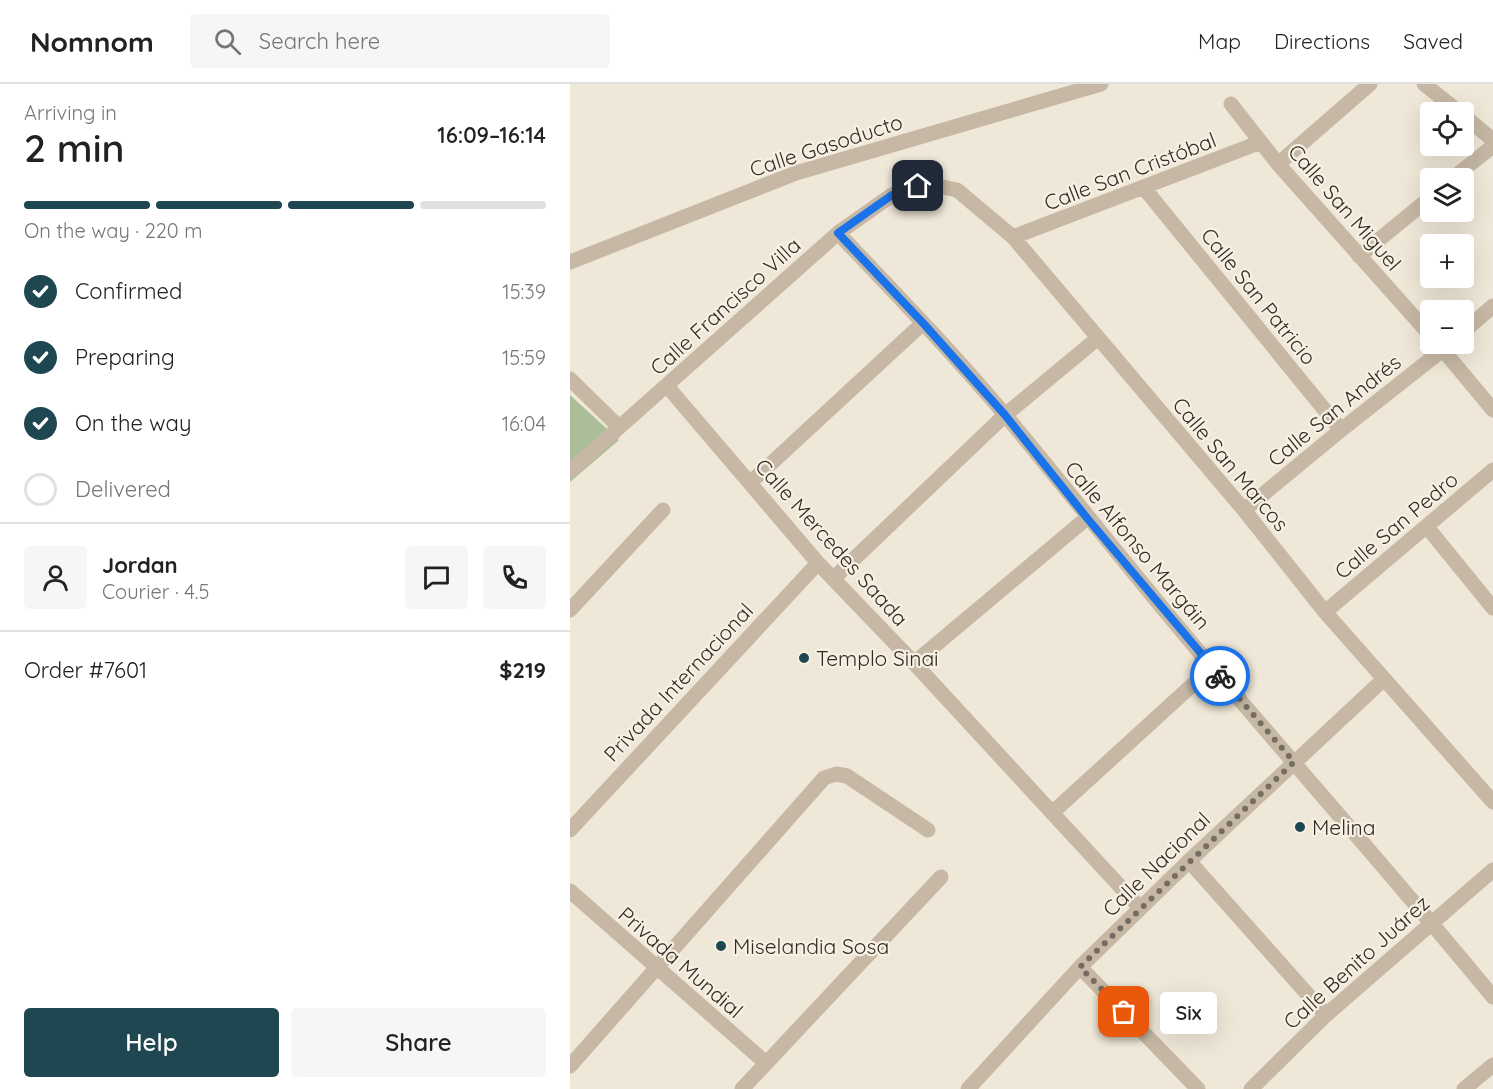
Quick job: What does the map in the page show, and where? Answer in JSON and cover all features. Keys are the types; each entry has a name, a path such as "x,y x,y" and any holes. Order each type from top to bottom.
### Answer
{"street":[{"name":"Calle Gasoducto","path":"570,262 796,173 1101,84"},
{"path":"1278,164 1371,84"},
{"path":"1424,84 1446,102"},
{"name":"Calle San Miguel","path":"1231,104 1278,164 1420,324"},
{"path":"1474,124 1493,140"},
{"name":"Calle San Cristóbal","path":"1013,237 1261,142"},
{"path":"1466,168 1493,146"},
{"name":"Calle Francisco Villa","path":"570,471 838,233 892,195 918,186"},
{"name":"Calle San Marcos","path":"918,186 946,186 957,190 1013,237 1244,510 1325,612 1493,802"},
{"name":"Calle San Patricio","path":"1144,188 1341,430"},
{"path":"1359,256 1420,206"},
{"name":"Calle Alfonso Margáin","path":"838,233 1005,415 1087,518 1493,997"},
{"path":"1474,322 1493,306"},
{"path":"750,483 923,323"},
{"path":"834,578 1005,415 1098,338"},
{"name":"Calle San Andrés","path":"1244,510 1434,354"},
{"path":"1450,354 1493,410"},
{"path":"570,379 619,427"},
{"name":"Calle Mercedes Saada","path":"667,386 818,562 1140,908"},
{"name":"Calle San Pedro","path":"1325,612 1493,470"},
{"path":"570,610 663,510"},
{"path":"914,663 1087,518"},
{"path":"1427,527 1493,608"},
{"name":"Privada Internacional","path":"570,830 818,562"},
{"path":"1052,813 1212,667"},
{"name":"Calle Nacional","path":"968,1089 1080,967 1189,861 1384,679"},
{"path":"570,1066 824,778 830,774 847,776 928,830"},
{"path":"1189,861 1326,1015"},
{"name":"Calle Benito Juárez","path":"1251,1089 1326,1015 1493,870"},
{"path":"742,1089 941,877"},
{"name":"Privada Mundial","path":"570,891 656,969 766,1063"},
{"path":"1080,967 1198,1089"},
{"path":"1464,1089 1493,1065"}],"green space":[{"path":"570,395 619,440 570,482"}],"way so far":[{"path":"1124,1012 1080,967 1294,762 1220,676"}],"place":[{"name":"Templo Sinai","path":"804,658"},
{"name":"Melina","path":"1300,827"},
{"name":"Miselandia Sosa","path":"721,946"},
{"name":"Six","path":"1124,1012"}],"route":[{"path":"918,186 892,195 838,233 1005,415 1087,518 1220,676"}]}
